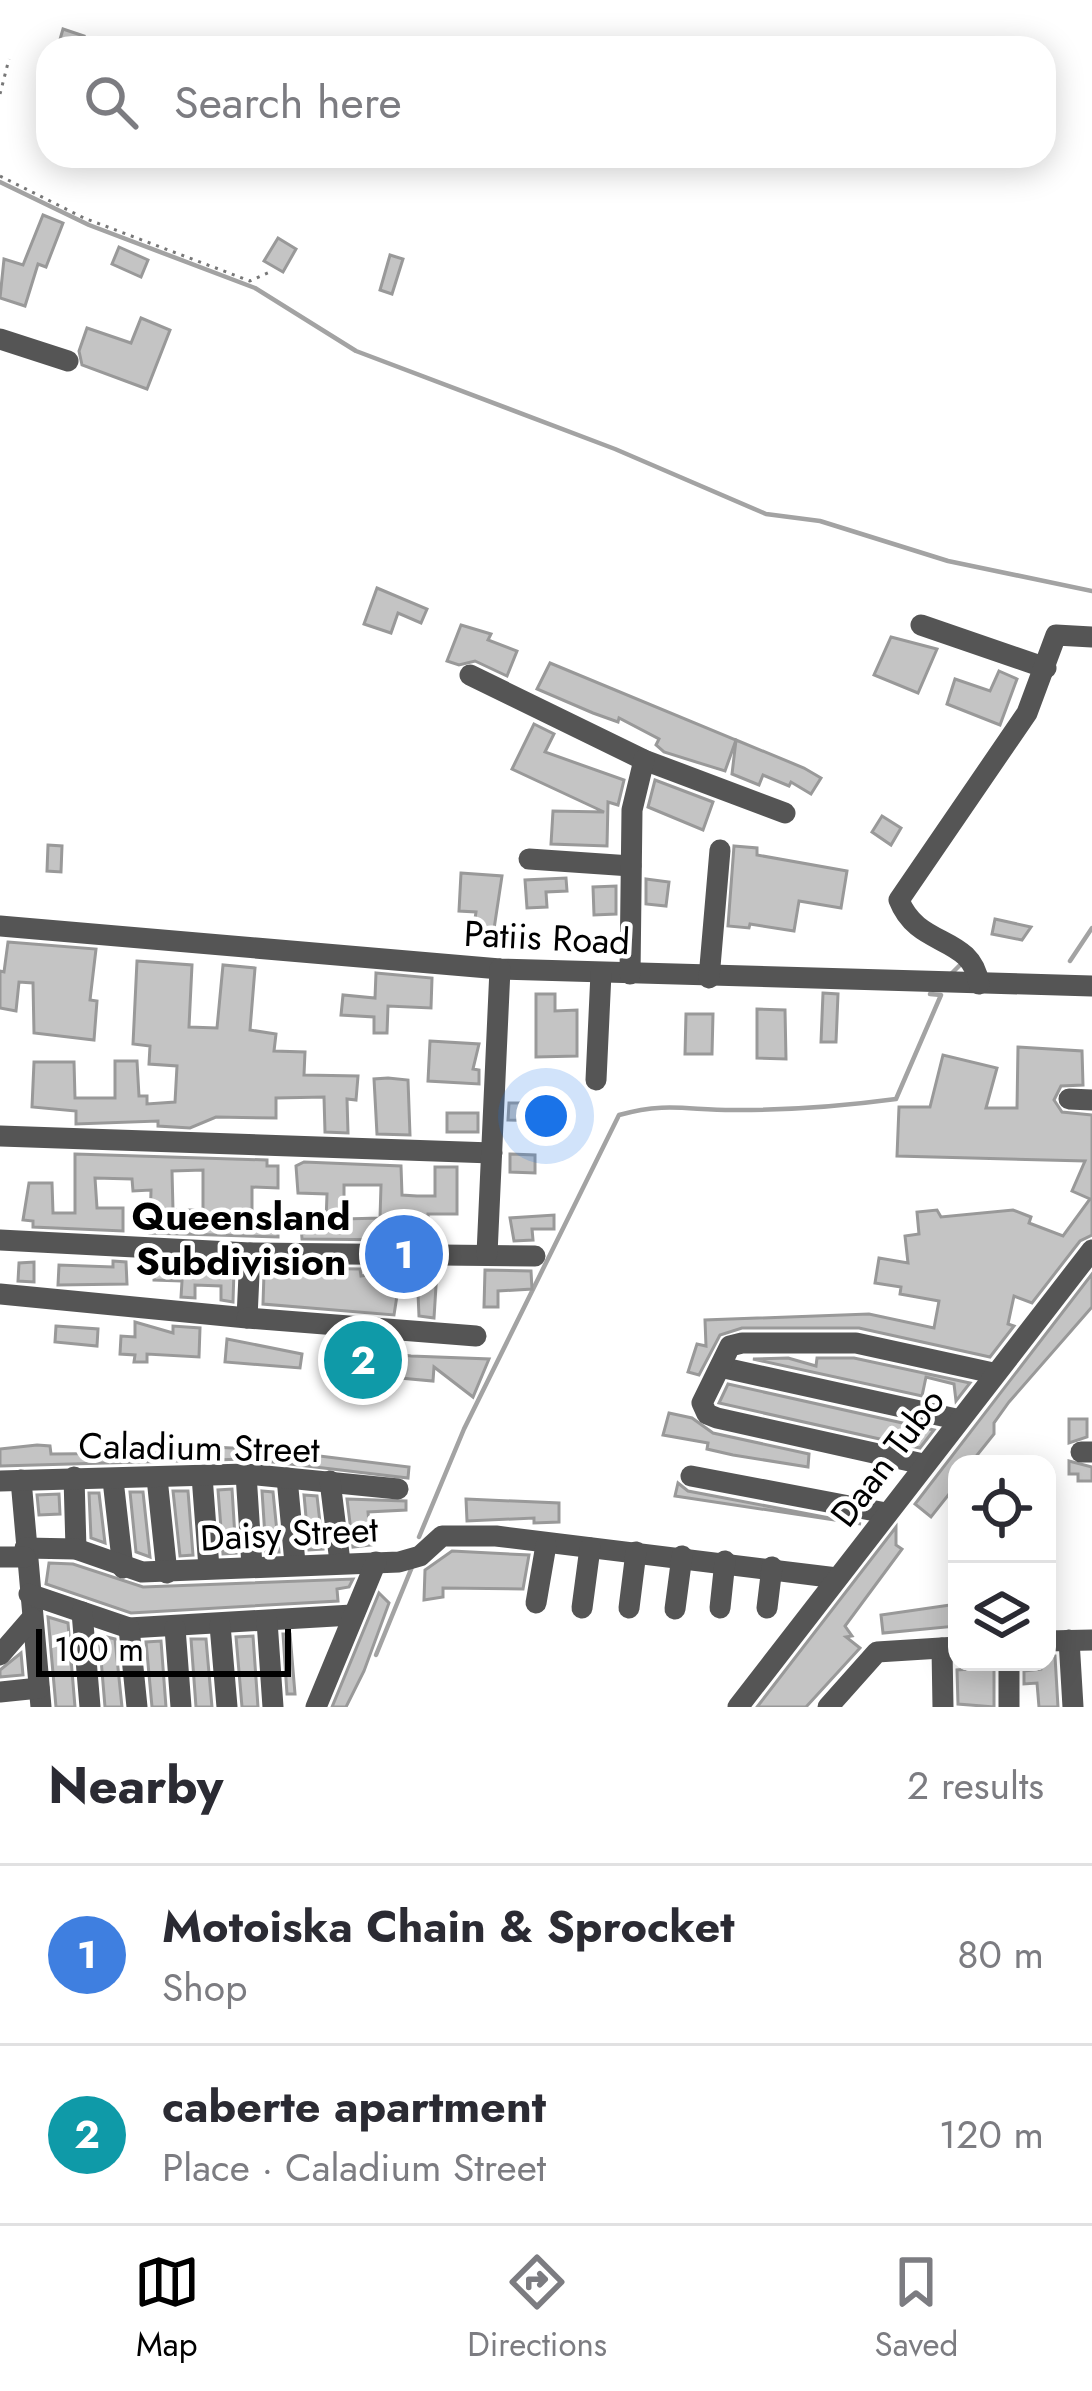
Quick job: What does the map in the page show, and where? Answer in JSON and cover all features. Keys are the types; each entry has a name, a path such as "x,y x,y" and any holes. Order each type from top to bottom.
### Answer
{"street":[{"path":"0,339 68,361"},
{"path":"921,625 1046,668"},
{"path":"979,984 968,955 915,928 899,900 1027,713 1057,633 1092,638"},
{"path":"470,675 644,760 785,813"},
{"path":"630,974 632,810 644,760"},
{"path":"709,978 720,850"},
{"path":"529,859 631,866"},
{"name":"Patiis Road","path":"0,926 500,969 1092,986"},
{"path":"487,1254 500,969"},
{"path":"596,1080 602,973"},
{"path":"1069,1099 1092,1100"},
{"path":"0,1136 493,1153"},
{"path":"0,1240 250,1253 535,1256"},
{"name":"Daan Tubo","path":"738,1707 956,1419 1092,1250"},
{"path":"247,1318 250,1253"},
{"path":"0,1294 476,1336"},
{"path":"923,1464 706,1414 702,1403 734,1344 841,1342 993,1373"},
{"path":"720,1367 956,1419"},
{"path":"246,1474 252,1566"},
{"name":"Caladium Street","path":"10,1480 246,1474 398,1489"},
{"path":"202,1476 209,1568"},
{"path":"691,1476 886,1513"},
{"path":"74,1477 76,1550"},
{"path":"157,1478 167,1573"},
{"path":"287,1478 295,1563"},
{"path":"0,1692 40,1697 25,1553 10,1480"},
{"path":"113,1480 123,1568"},
{"path":"331,1481 340,1562"},
{"name":"Daisy Street","path":"0,1558 76,1550 123,1568 167,1573 376,1562 420,1556 442,1536 456,1535 682,1556 837,1578"},
{"path":"536,1603 546,1545"},
{"path":"582,1609 590,1547"},
{"path":"629,1608 636,1552"},
{"path":"675,1609 682,1556"},
{"path":"720,1608 725,1561"},
{"path":"316,1707 376,1562"},
{"path":"767,1608 772,1567"},
{"path":"29,1594 129,1628 352,1616"},
{"path":"82,1612 90,1707"},
{"path":"0,1655 32,1618"},
{"path":"267,1621 273,1707"},
{"path":"220,1625 227,1707"},
{"path":"129,1628 136,1707"},
{"path":"175,1628 181,1707"},
{"path":"1072,1707 1058,1640 1092,1640"},
{"path":"828,1707 877,1652 948,1647"},
{"path":"943,1707 948,1664"},
{"path":"1009,1671 1009,1707"}],"path":[{"path":"0,94 9,59"},
{"path":"0,176 96,223 250,281 270,272"}],"building":[{"path":"43,215 63,223 46,267 38,264 25,306 0,298 4,259 23,265"},
{"path":"278,238 296,249 283,272 264,261"},
{"path":"119,247 148,260 141,277 112,264"},
{"path":"390,255 403,259 392,294 380,290"},
{"path":"141,318 170,330 147,389 82,365 79,351 87,328 131,343"},
{"path":"377,588 427,609 421,623 398,613 391,633 364,624"},
{"path":"461,625 491,634 488,640 517,651 507,676 475,661 459,665 447,661"},
{"path":"891,637 937,649 918,693 874,675"},
{"path":"550,663 736,740 725,771 664,752 656,745 659,739 619,718 618,722 537,689"},
{"path":"999,671 1017,679 1000,725 947,704 955,679 990,691"},
{"path":"534,724 554,734 545,752 624,780 618,805 608,802 607,846 551,844 553,811 604,812 512,769"},
{"path":"736,740 821,778 811,794 791,782 789,786 763,775 759,785 732,774"},
{"path":"655,780 713,802 703,830 648,807"},
{"path":"882,816 901,828 891,845 872,832"},
{"path":"48,845 62,846 61,872 47,871"},
{"path":"734,846 757,848 757,855 847,871 841,908 799,901 794,931 750,924 749,928 728,926"},
{"path":"461,873 502,876 494,929 474,926 476,912 459,911"},
{"path":"566,878 567,891 546,892 547,907 527,908 525,880"},
{"path":"646,879 669,882 666,906 646,904"},
{"path":"616,886 616,914 594,915 593,887"},
{"path":"995,919 1031,927 1022,940 992,934"},
{"path":"8,942 96,949 90,1000 97,1001 94,1040 34,1033 33,983 19,982 16,1011 0,1008 0,971 4,972"},
{"path":"137,961 192,965 189,1027 217,1028 223,965 255,968 250,1030 276,1034 274,1051 305,1052 304,1075 358,1076 356,1100 347,1099 348,1133 325,1132 324,1097 276,1098 276,1118 216,1117 190,1128 158,1126 158,1121 76,1124 76,1111 32,1107 34,1062 74,1062 75,1098 115,1098 115,1061 137,1061 139,1096 147,1096 147,1104 175,1102 177,1066 149,1064 150,1046 133,1044"},
{"path":"376,973 432,978 431,1008 388,1006 387,1033 374,1033 374,1017 341,1015 343,995 375,998"},
{"path":"823,993 838,994 836,1042 821,1042"},
{"path":"536,994 555,994 555,1011 577,1010 577,1056 536,1057"},
{"path":"757,1009 785,1010 786,1059 757,1058"},
{"path":"686,1014 713,1014 712,1054 685,1054"},
{"path":"430,1041 479,1044 473,1069 479,1070 479,1084 428,1081"},
{"path":"1018,1047 1082,1051 1083,1085 1061,1086 1054,1100 1062,1112 1092,1115 1092,1235 1080,1241 1032,1303 1014,1296 1008,1324 1014,1326 990,1357 859,1328 742,1328 720,1335 699,1375 688,1372 697,1344 706,1346 705,1320 869,1314 934,1328 939,1301 900,1294 901,1287 875,1283 879,1258 908,1263 905,1236 919,1234 917,1212 937,1210 941,1217 1013,1210 1031,1217 1029,1223 1063,1236 1090,1199 1072,1191 1085,1161 897,1156 899,1107 930,1107 943,1055 997,1068 986,1108 1017,1108"},
{"path":"374,1079 408,1080 410,1135 377,1134"},
{"path":"509,1103 548,1103 549,1121 508,1120"},
{"path":"447,1113 478,1113 478,1132 447,1132"},
{"path":"75,1154 267,1160 267,1166 278,1166 278,1188 252,1187 252,1213 278,1213 278,1237 150,1233 151,1190 133,1191 132,1179 95,1178 97,1208 123,1208 123,1231 33,1227 33,1221 23,1220 29,1183 52,1183 53,1213 75,1213","holes":["203,1170 203,1210 173,1210 172,1171"]},
{"path":"510,1154 535,1155 535,1173 510,1172"},
{"path":"304,1162 401,1166 402,1195 417,1196 435,1196 435,1167 457,1167 457,1214 428,1214 428,1234 402,1234 402,1240 302,1239 301,1225 326,1222 327,1194 298,1193 296,1166","holes":["344,1185 381,1185 380,1218 344,1219"]},
{"path":"554,1215 554,1229 532,1229 533,1240 514,1241 510,1218"},
{"path":"113,1261 126,1262 127,1284 58,1285 59,1265 113,1267"},
{"path":"34,1262 34,1282 18,1281 19,1263"},
{"path":"154,1263 183,1264 182,1270 234,1270 233,1302 221,1300 221,1286 195,1285 195,1298 181,1297 182,1281 154,1280"},
{"path":"289,1268 360,1269 361,1276 401,1270 394,1315 263,1304 264,1273 289,1275"},
{"path":"417,1270 437,1270 434,1318 419,1316"},
{"path":"485,1270 531,1271 532,1289 498,1291 498,1307 484,1307"},
{"path":"1092,1274 1092,1307 1009,1402 994,1423 994,1434 977,1455 953,1455"},
{"path":"135,1322 173,1333 173,1326 200,1328 199,1357 147,1354 147,1362 134,1362 135,1355 120,1354 121,1336 135,1337"},
{"path":"56,1326 98,1329 97,1346 55,1342"},
{"path":"227,1339 302,1354 300,1368 225,1362"},
{"path":"355,1342 373,1343 372,1351 411,1356 489,1359 473,1397 434,1367 433,1381 333,1372 334,1352 354,1353"},
{"path":"788,1358 816,1366 817,1358 854,1358 970,1383 956,1401 954,1384 926,1377 922,1396 753,1359"},
{"path":"728,1384 934,1430 920,1448 719,1403"},
{"path":"669,1413 692,1418 713,1433 809,1454 808,1467 733,1455 707,1449 708,1443 663,1435"},
{"path":"1069,1419 1087,1419 1087,1437 1069,1443"},
{"path":"50,1446 51,1454 163,1453 213,1447 271,1450 409,1467 408,1478 247,1459 0,1466 0,1449"},
{"path":"948,1461 948,1495 931,1517 915,1504"},
{"path":"1069,1461 1092,1467 1092,1481 1078,1481 1078,1474 1069,1474"},
{"path":"678,1483 688,1491 861,1524 675,1496"},
{"path":"232,1489 236,1553 223,1554 218,1490"},
{"path":"173,1491 188,1491 193,1555 180,1556"},
{"path":"262,1491 273,1492 279,1552 266,1552"},
{"path":"130,1492 143,1492 150,1557 136,1552"},
{"path":"89,1493 99,1493 105,1543 91,1538"},
{"path":"59,1494 60,1514 39,1515 37,1495"},
{"path":"304,1495 317,1496 323,1549 309,1550"},
{"path":"347,1499 406,1501 406,1510 368,1512 371,1545 353,1547"},
{"path":"466,1499 559,1503 559,1522 534,1523 534,1518 467,1521"},
{"path":"896,1527 896,1545 902,1549 845,1626 852,1636 846,1637 860,1648 806,1707 757,1707"},
{"path":"452,1551 529,1555 523,1589 443,1588 443,1597 424,1600 425,1570"},
{"path":"49,1563 73,1564 143,1587 353,1579 349,1587 337,1589 338,1601 131,1613 46,1584"},
{"path":"379,1593 389,1603 364,1671 346,1707 332,1707"},
{"path":"948,1605 948,1627 883,1633 881,1615"},
{"path":"48,1617 68,1623 75,1707 56,1707"},
{"path":"283,1634 290,1634 295,1694 287,1694"},
{"path":"99,1635 115,1639 122,1707 105,1707"},
{"path":"253,1636 258,1707 242,1707 236,1637"},
{"path":"191,1639 206,1639 212,1707 196,1707"},
{"path":"161,1641 166,1707 152,1707 146,1642"},
{"path":"21,1653 23,1675 0,1677 0,1670"},
{"path":"957,1671 994,1671 994,1707 958,1704"},
{"path":"1024,1671 1056,1671 1058,1707 1039,1707 1037,1683 1024,1684"}],"waterway":[{"path":"0,182 89,225 255,288 356,351 615,449 766,514 820,521 948,561 1092,591"},
{"path":"1070,961 1092,928"},
{"path":"950,975 959,966"},
{"path":"419,1537 464,1429 619,1115 666,1108 779,1109 896,1099 941,995 930,994"},
{"path":"376,1655 412,1567"}],"place":[{"name":"Motoiska Chain & Sprocket","path":"404,1254"},
{"name":"caberte apartment","path":"363,1360"}],"district":[{"name":"Queensland Subdivision","path":"241,1238"}]}
